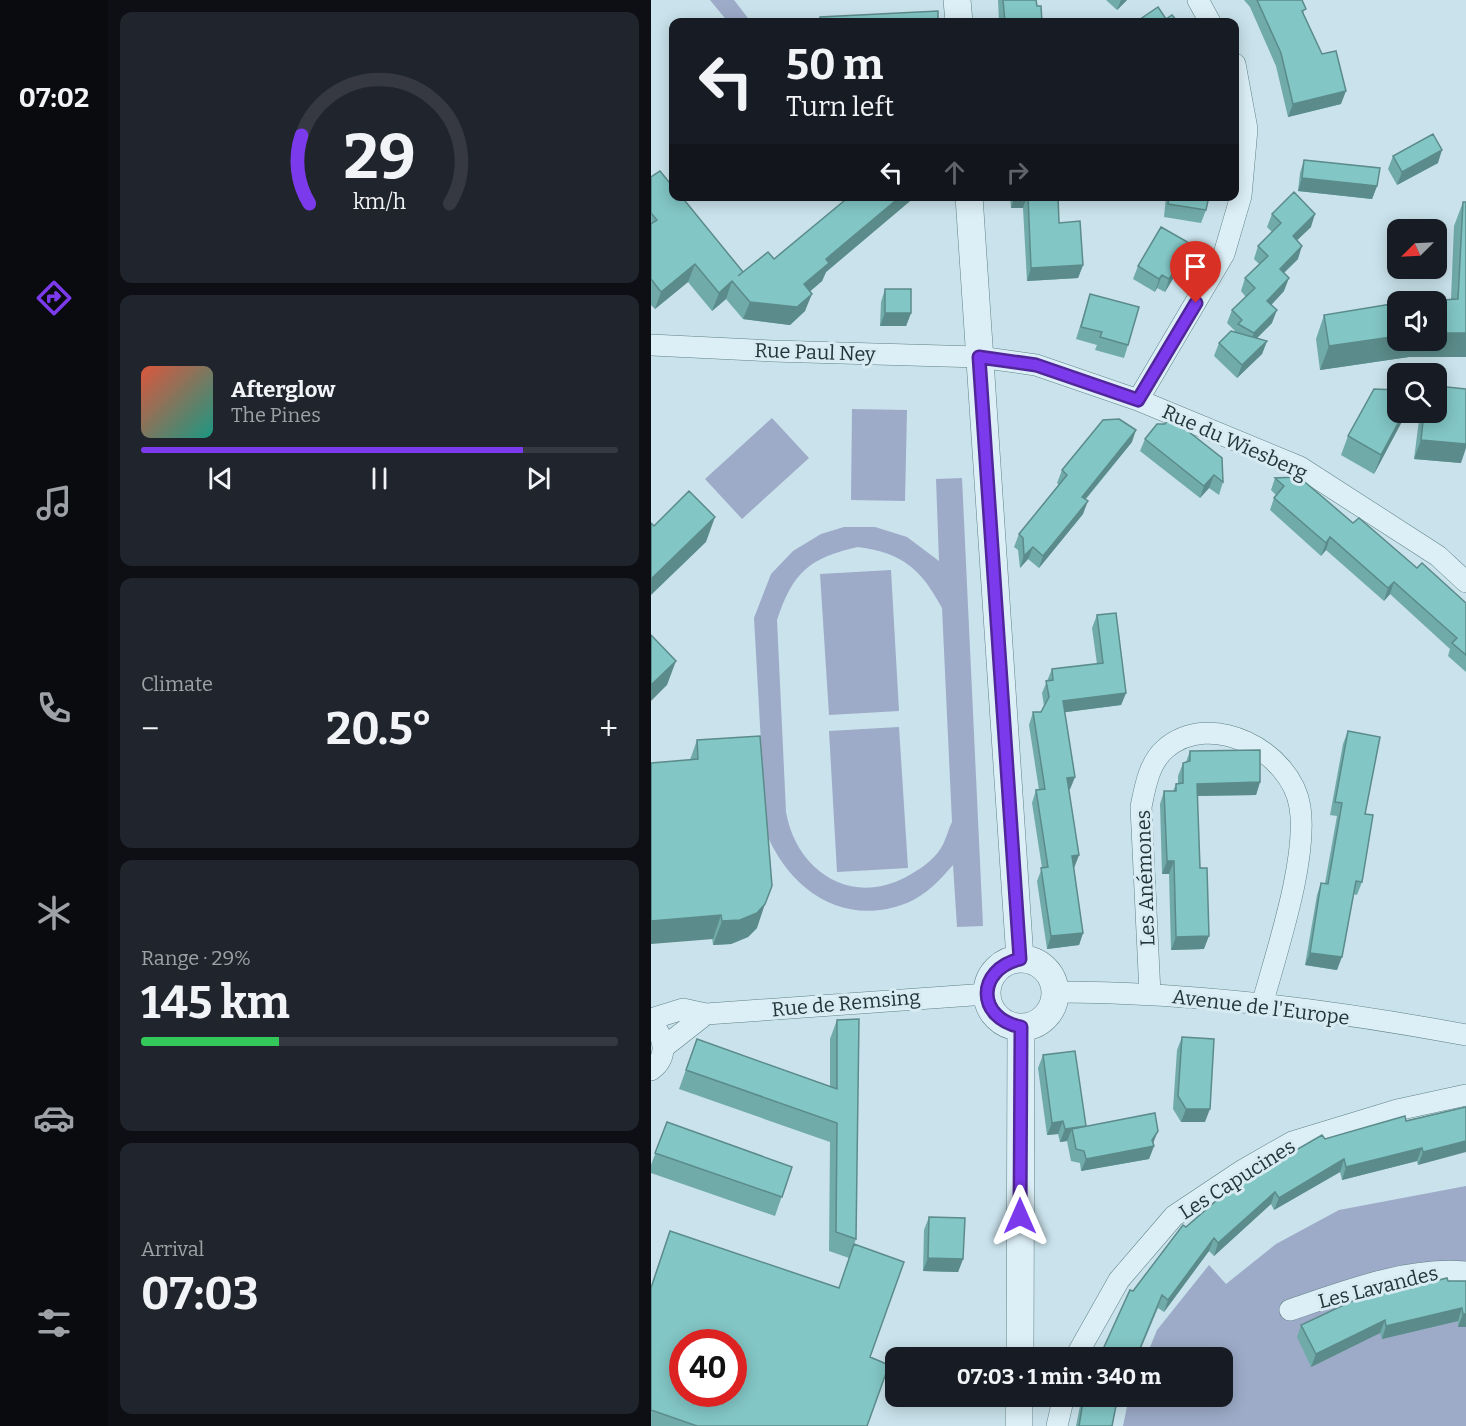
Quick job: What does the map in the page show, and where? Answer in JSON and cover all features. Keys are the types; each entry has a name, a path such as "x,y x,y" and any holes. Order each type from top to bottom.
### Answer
{"street":[{"path":"957,0 959,18"},
{"path":"1198,0 1209,18"},
{"path":"1138,400 1224,254 1241,196 1247,129 1239,86"},
{"path":"969,201 1020,959"},
{"name":"Rue Paul Ney","path":"651,345 979,357"},
{"name":"Rue du Wiesberg","path":"979,357 1036,365 1138,400 1300,467 1438,556 1466,582"},
{"name":"Les Anémones","path":"1150,994 1141,807 1147,777 1164,749 1193,733 1231,736 1264,751 1287,776 1300,807 1299,857 1262,1005"},
{"path":"1020,959 1033,961 1044,968 1052,979 1055,992 1052,1007 1045,1017 1035,1024 1021,1027 1007,1024 997,1018 990,1007 987,994 989,982 996,969 1005,963 1020,959"},
{"name":"Avenue de l'Europe","path":"1055,992 1150,994 1262,1005 1466,1035"},
{"name":"Rue de Remsing","path":"651,1019 683,1009 706,1014 987,994"},
{"path":"664,1047 706,1014"},
{"path":"651,1024 659,1031 664,1047 660,1061 652,1072"},
{"path":"1020,1347 1021,1027"},
{"name":"Les Capucines","path":"1081,1347 1119,1280 1175,1216 1213,1190 1292,1142 1397,1110 1466,1095"},
{"name":"Les Lavandes","path":"1290,1310 1420,1273 1442,1270 1466,1272"},
{"path":"1019,1407 1019,1426"},
{"path":"1057,1426 1061,1407"}],"shaded area":[{"path":"710,0 734,0 748,18 725,18"},
{"path":"852,409 907,410 905,501 851,500"},
{"path":"772,418 809,458 742,519 705,479"},
{"path":"962,478 983,926 957,927 953,865 932,887 914,900 884,910 862,911 841,907 821,899 804,887 776,853 766,832 754,618 771,574 793,551 821,534 844,527 875,527 907,537 939,561 936,479","holes":["858,547 874,550 909,565 926,583 942,608 952,822 941,848 925,865 906,877 885,885 865,888 846,885 829,877 814,866 801,851 792,833 786,812 777,620 797,579 815,562 841,551"]},
{"path":"891,570 899,711 829,715 820,574"},
{"path":"899,727 908,868 837,872 829,731"},
{"path":"1466,1186 1466,1426 1123,1426 1127,1407 1233,1407 1233,1347 1150,1347 1157,1330 1209,1265 1226,1284 1276,1244 1339,1210"}],"building":[{"path":"1003,0 1036,0 1037,6 1041,6 1042,18 1005,18"},
{"path":"1257,0 1302,0 1306,9 1302,11 1322,54 1336,51 1346,91 1293,104 1281,53"},
{"path":"1158,7 1165,18 1142,18"},
{"path":"938,11 938,18 820,17"},
{"path":"1433,134 1442,150 1402,172 1393,156"},
{"path":"1304,160 1380,168 1377,186 1302,178"},
{"path":"660,171 669,182 669,201 685,201 743,272 768,252 774,259 844,201 895,201 826,259 829,263 804,284 812,294 797,307 750,302 732,281 719,293 695,264 661,292 651,279 651,224 657,220 651,213 651,177"},
{"path":"1294,192 1315,214 1293,236 1302,246 1280,269 1289,278 1267,301 1277,310 1254,333 1238,324 1242,320 1232,310 1255,288 1245,278 1268,256 1258,246 1281,223 1272,214"},
{"path":"1028,201 1058,201 1059,223 1080,221 1083,265 1031,268"},
{"path":"1168,201 1208,201 1206,210 1168,204"},
{"path":"1463,202 1466,202 1466,333 1447,333 1447,300 1458,299"},
{"path":"1161,227 1191,244 1169,279 1162,275 1159,279 1138,266"},
{"path":"885,289 911,289 911,313 885,313"},
{"path":"1090,294 1139,307 1128,345 1100,337 1102,332 1081,327"},
{"path":"1387,305 1387,338 1329,346 1324,315"},
{"path":"1231,331 1267,341 1242,365 1219,343"},
{"path":"1447,387 1466,389 1466,444 1421,440 1423,423 1447,423"},
{"path":"1374,389 1387,390 1387,423 1398,423 1381,455 1348,436"},
{"path":"1170,417 1222,458 1223,482 1214,475 1204,486 1145,439 1157,424 1165,424"},
{"path":"1119,419 1136,430 1082,497 1088,501 1043,556 1033,547 1024,556 1023,538 1019,534 1067,475 1062,470 1103,420"},
{"path":"1299,477 1353,523 1359,518 1417,568 1422,563 1466,603 1466,655 1452,643 1457,638 1394,582 1388,588 1330,537 1326,543 1274,498 1284,486 1275,478"},
{"path":"689,491 715,517 651,579 651,523 654,526"},
{"path":"1116,613 1126,693 1063,701 1075,777 1067,778 1079,855 1072,856 1083,933 1051,936 1041,868 1048,867 1036,790 1045,789 1033,712 1041,712 1049,697 1046,681 1053,680 1052,669 1103,663 1097,615"},
{"path":"651,635 676,661 651,685"},
{"path":"1348,731 1380,737 1365,814 1373,815 1362,882 1356,881 1342,957 1310,953 1321,883 1328,884 1342,803 1335,802"},
{"path":"760,736 772,886 765,904 757,913 740,920 722,921 721,915 651,921 651,763 698,759 697,740"},
{"path":"1260,750 1260,782 1197,784 1200,868 1207,868 1209,936 1176,937 1174,861 1167,861 1164,791 1176,791 1176,784 1183,783 1183,763 1190,761 1190,751"},
{"path":"859,1019 856,1239 836,1232 837,1123 686,1070 697,1039 837,1089 837,1020"},
{"path":"1182,1037 1214,1039 1210,1109 1186,1109 1178,1096"},
{"path":"1075,1051 1086,1126 1065,1129 1063,1121 1052,1123 1043,1055"},
{"path":"1466,1107 1466,1141 1423,1152 1422,1148 1346,1167 1344,1159 1279,1198 1275,1192 1218,1243 1214,1238 1168,1300 1162,1295 1141,1347 1104,1347 1130,1290 1133,1291 1183,1225 1186,1227 1248,1173 1251,1176 1322,1135 1325,1139 1405,1116 1406,1121"},
{"path":"1155,1113 1158,1131 1152,1140 1154,1146 1086,1159 1084,1151 1076,1149 1072,1129"},
{"path":"667,1122 792,1167 782,1197 655,1153"},
{"path":"929,1217 965,1218 963,1259 928,1258"},
{"path":"670,1231 839,1288 854,1244 904,1262 870,1357 885,1363 885,1376 867,1426 697,1426 651,1410 651,1288"},
{"path":"1447,1278 1448,1281 1466,1281 1466,1314 1463,1314 1462,1308 1386,1326 1385,1320 1316,1354 1301,1325 1365,1295 1366,1298"},
{"path":"1082,1407 1116,1407 1112,1426 1079,1426"}],"route":[{"path":"1020,1216 1021,1027 1007,1024 997,1018 990,1007 987,994 989,982 996,969 1005,963 1020,959 979,357 1036,365 1138,400 1196,303"}]}
